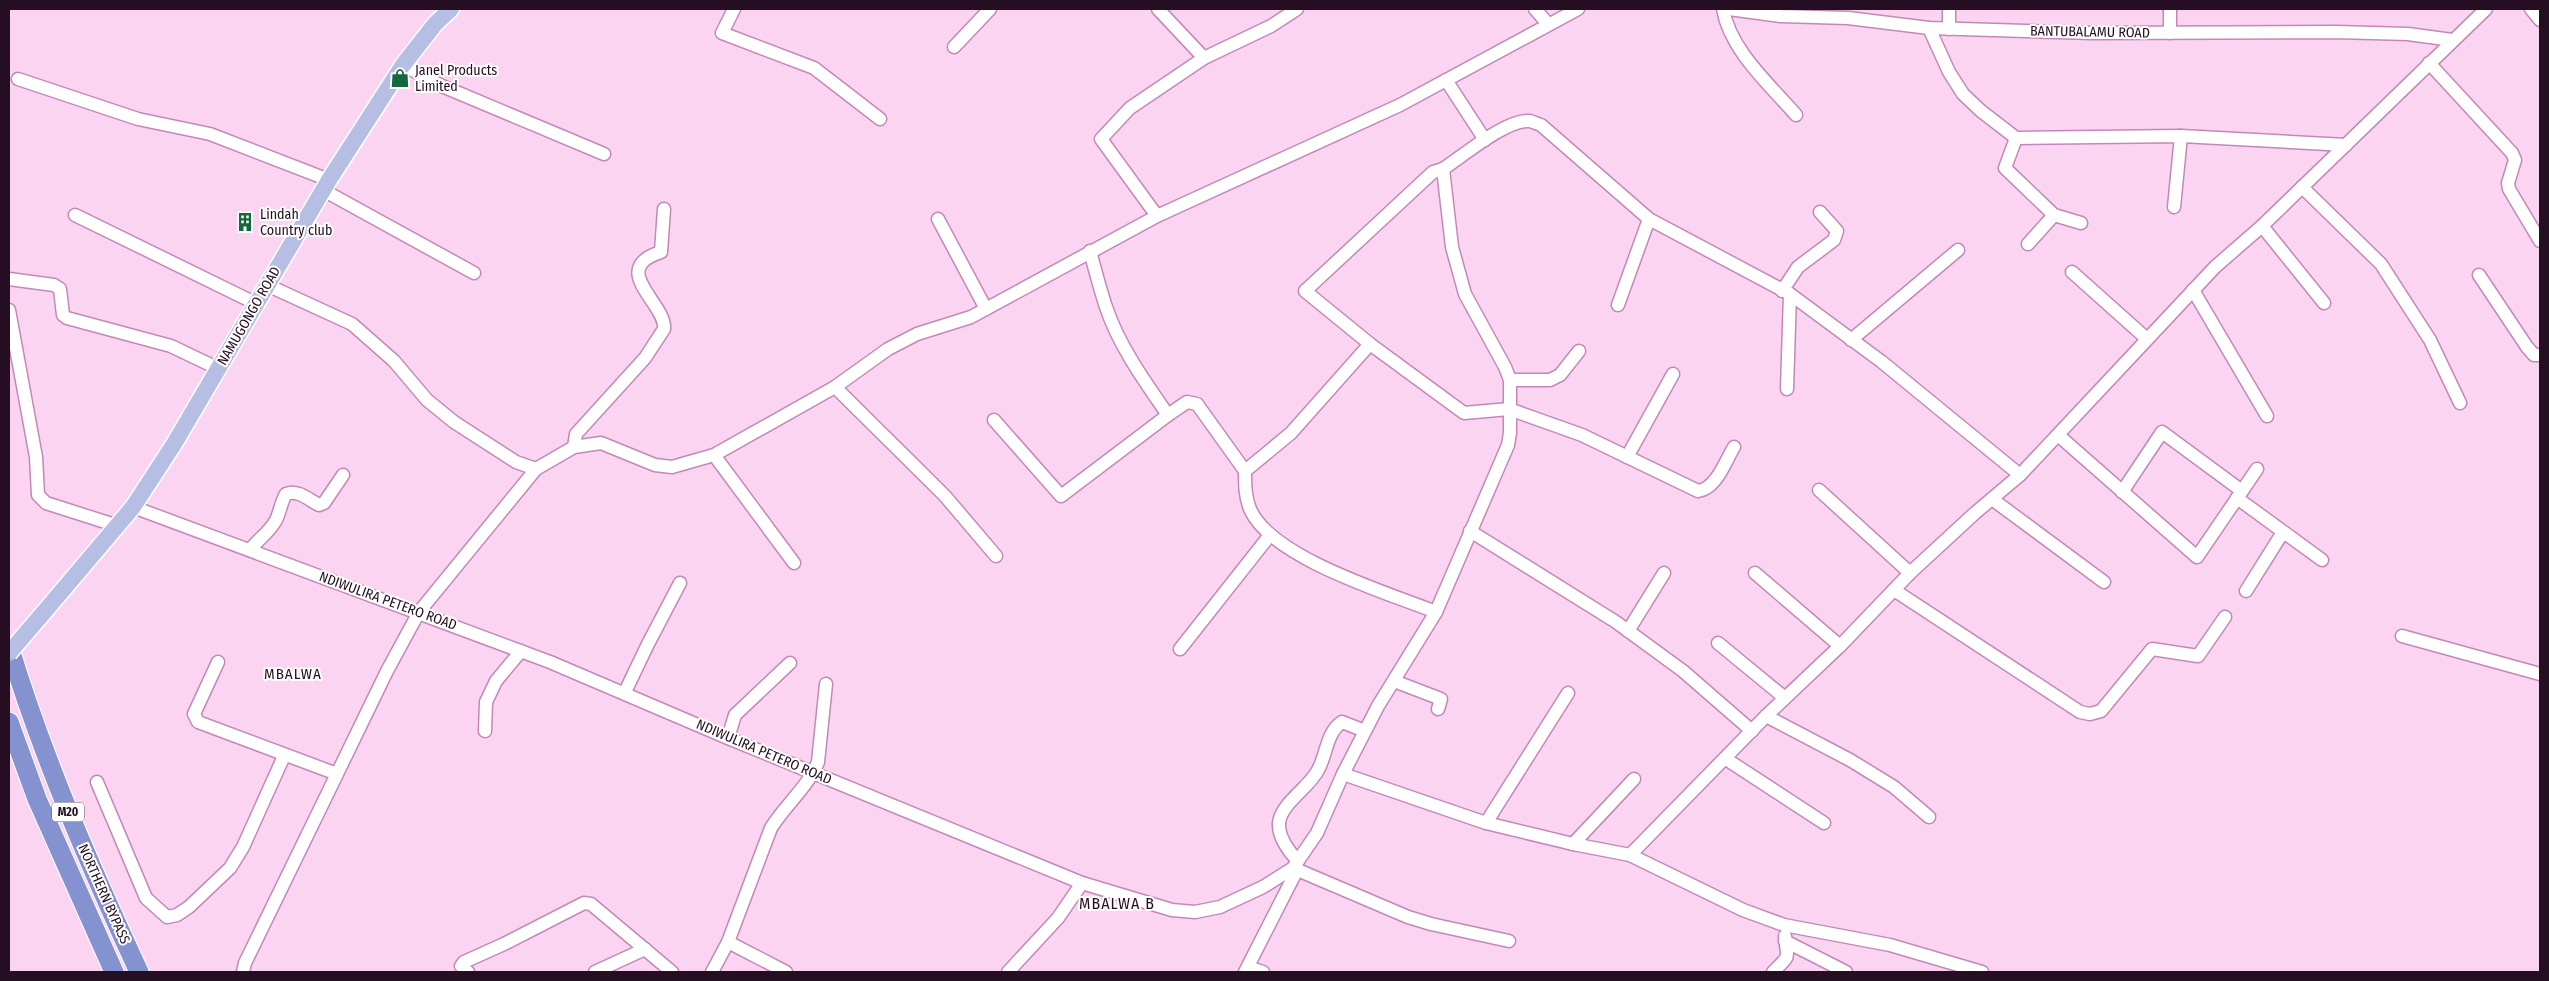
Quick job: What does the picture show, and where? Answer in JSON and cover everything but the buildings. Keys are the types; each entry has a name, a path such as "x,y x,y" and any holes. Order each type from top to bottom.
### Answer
{"highway":[{"name":"NORTHERN BYPASS","path":"9,646 64,800 101,890 139,972"},
{"name":"NORTHERN BYPASS","path":"9,722 37,799 114,972"}],"main road":[{"name":"NAMUGONGO ROAD","path":"9,653 133,507 219,369 326,185 403,65 435,24 452,9"}],"street":[{"path":"734,9 722,33 814,68 880,119"},
{"path":"954,47 990,9"},
{"path":"1158,9 1204,58"},
{"path":"1156,216 1101,139 1130,108 1204,58 1271,26 1297,9"},
{"path":"1535,9 1548,24"},
{"path":"243,972 245,963 336,774 357,737 387,671 419,612 536,468 574,447 601,443 655,465 672,467 714,455 835,387 888,349 917,334 971,317 1156,216 1400,105 1578,9"},
{"path":"1723,9 1727,29 1753,66 1796,115"},
{"name":"BANTUBALAMU ROAD","path":"1730,9 1781,16 1848,18 1949,29 2170,33 2336,32 2408,34 2452,40"},
{"path":"1949,9 1949,29"},
{"path":"2170,9 2170,33"},
{"path":"1630,855 1766,716 1840,646 1910,573 2020,475 2214,267 2262,226 2486,9"},
{"path":"2531,9 2540,20"},
{"path":"1929,28 1949,72 1963,94 1981,112 2016,138 2181,136 2346,145"},
{"path":"2429,63 2512,154 2515,160 2508,183 2509,189 2540,240"},
{"path":"403,65 442,86 604,154"},
{"path":"18,80 138,119 210,134 326,185 474,274"},
{"path":"1446,80 1485,140"},
{"path":"1734,447 1712,484 1706,490 1698,491 1582,435 1509,409 1473,414 1464,413 1370,344 1305,291 1433,172 1443,169 1485,140 1512,126 1529,121 1541,125 1649,219 1786,293 1882,362 2020,475"},
{"path":"2174,207 2181,136"},
{"path":"2016,138 2005,168 2054,214 2081,223"},
{"path":"1443,169 1452,247 1465,294 1505,367 1510,380 1550,380 1556,378 1579,351"},
{"path":"2302,187 2381,264 2430,340 2460,403"},
{"path":"574,447 576,434 645,358 664,328 663,319 650,301 639,276 640,265 647,256 661,252 664,210"},
{"path":"1787,389 1786,293 1798,267 1834,240 1837,231 1820,212"},
{"path":"2028,244 2054,214"},
{"path":"75,215 257,304"},
{"path":"938,219 986,309"},
{"path":"1618,305 1649,219"},
{"path":"2262,226 2324,303"},
{"path":"1851,340 1958,250"},
{"path":"1090,251 1107,309 1126,350 1168,415"},
{"path":"2072,272 2147,340"},
{"path":"2479,275 2527,347 2534,355 2540,355"},
{"path":"9,278 54,284 60,290 63,315 67,318 171,346 219,369"},
{"path":"267,285 352,324 394,361 427,400 454,422 516,462 536,468"},
{"path":"2193,290 2267,416"},
{"path":"9,310 36,457 38,495 46,503 118,526"},
{"path":"1245,471 1291,433 1370,344"},
{"path":"1627,457 1673,374"},
{"name":"NDIWULIRA PETERO ROAD","path":"133,507 419,612 625,692 728,738 1082,883 1120,896 1172,910 1195,912 1220,907 1263,887 1296,866 1317,833 1343,774 1365,731 1436,612 1470,530 1490,490 1508,445 1510,433 1510,380"},
{"path":"835,387 945,496 996,556"},
{"path":"994,420 1061,496 1187,402 1198,404 1245,471 1246,494 1251,510 1270,535 1313,561 1349,579 1436,612"},
{"path":"2122,492 2162,432 2283,532 2322,560"},
{"path":"2058,435 2197,556 2257,469"},
{"path":"714,455 794,563"},
{"path":"250,550 257,541 266,535 276,519 286,494 291,492 320,505 324,503 343,475"},
{"path":"1819,490 1910,573"},
{"path":"1992,499 2104,582"},
{"path":"1470,530 1628,631 1682,671 1752,731"},
{"path":"2246,591 2283,532"},
{"path":"1180,649 1270,535"},
{"path":"1628,631 1664,573"},
{"path":"1755,573 1840,646"},
{"path":"625,692 680,583"},
{"path":"1894,590 2080,712 2090,714 2102,711 2152,649 2198,656 2225,617"},
{"path":"2402,636 2540,674"},
{"path":"1718,642 1785,698"},
{"path":"485,731 486,702 496,681 521,651"},
{"path":"218,662 196,706 194,714 198,722 336,774"},
{"path":"728,738 735,716 790,663"},
{"path":"1394,681 1441,700 1438,709"},
{"path":"712,972 728,942 771,828 813,773 821,746 826,684"},
{"path":"1486,823 1568,693"},
{"path":"1766,716 1850,760 1894,787 1929,817"},
{"path":"1365,731 1342,722 1336,726 1329,739 1318,770 1285,811 1279,822 1280,832 1296,866 1408,917 1510,941"},
{"path":"97,782 146,898 167,917 177,916 189,908 230,868 243,847 284,756"},
{"path":"1726,759 1824,823"},
{"path":"1343,774 1486,823 1572,844 1630,855 1743,910 1784,924 1890,946 1982,972"},
{"path":"1572,844 1634,779"},
{"path":"1263,972 1247,969 1296,866"},
{"path":"1008,972 1058,918 1082,883"},
{"path":"468,972 461,966 464,962 504,944 584,902 590,904 672,972"},
{"path":"1773,972 1789,953 1785,941 1784,924"},
{"path":"1785,941 1846,972"},
{"path":"728,942 786,972"},
{"path":"595,972 645,949"}],"place":[{"name":"Janel Products Limited","path":"400,78"},
{"name":"Lindah Country club","path":"245,222"}],"district":[{"name":"MBALWA","path":"293,674"},
{"name":"MBALWA B","path":"1117,903"}]}
